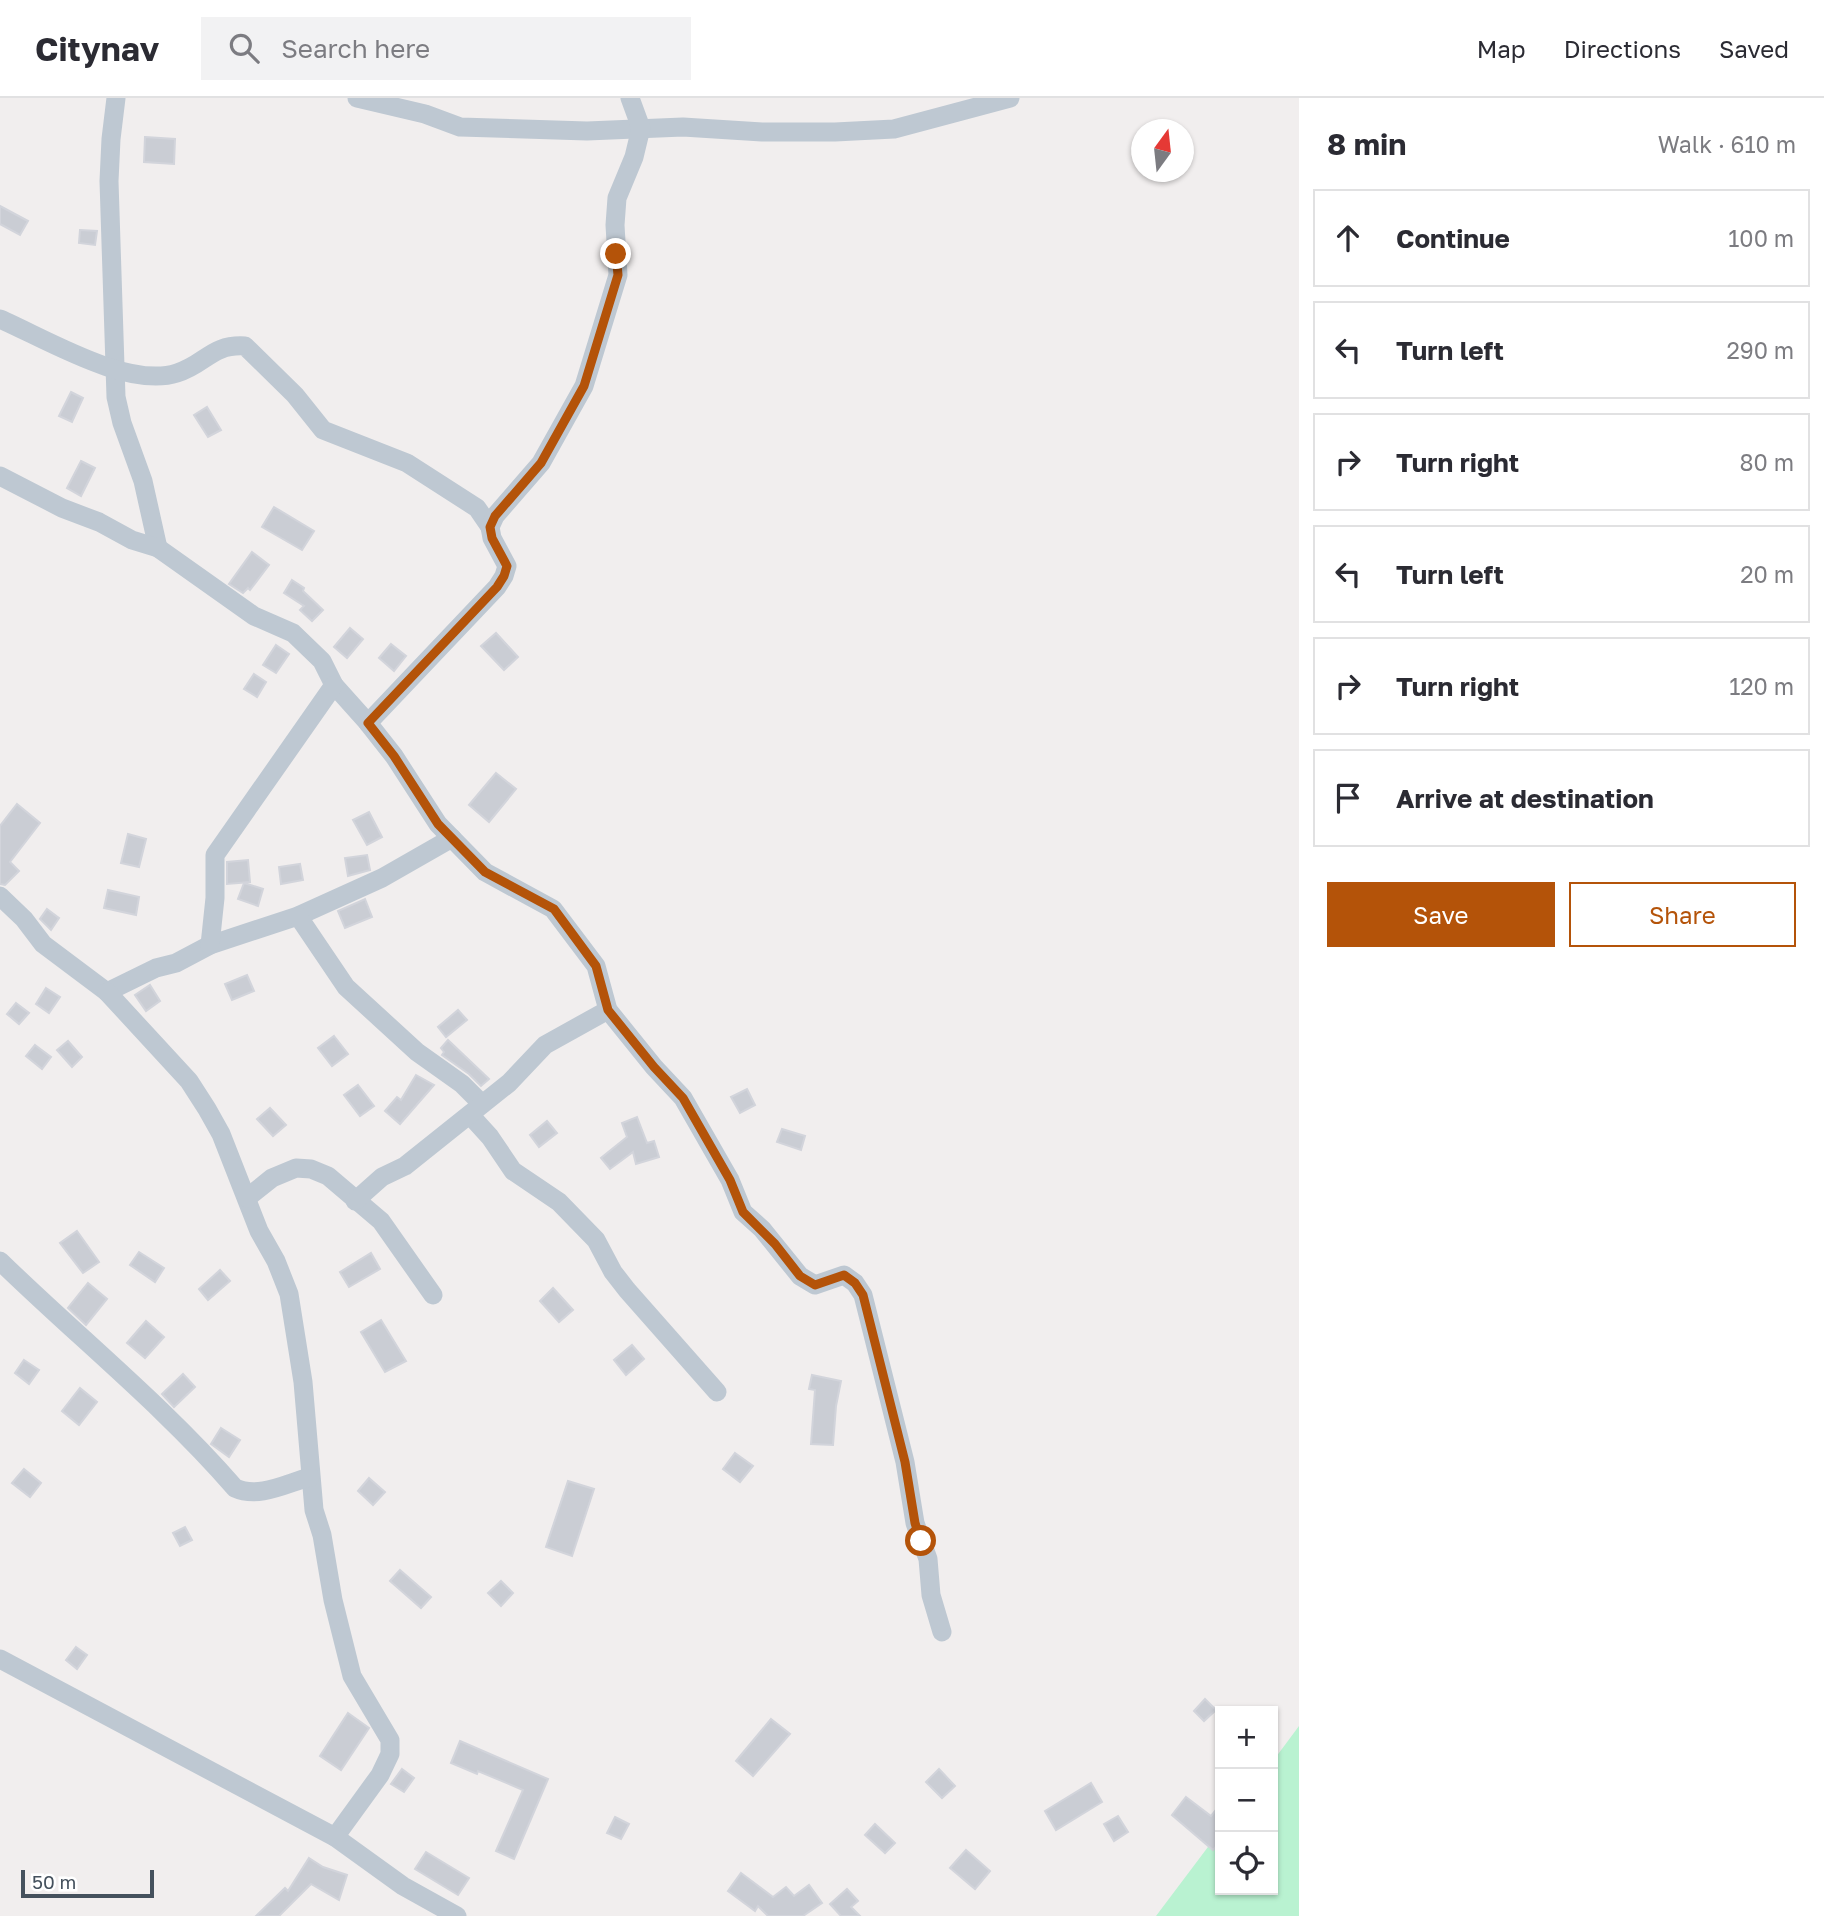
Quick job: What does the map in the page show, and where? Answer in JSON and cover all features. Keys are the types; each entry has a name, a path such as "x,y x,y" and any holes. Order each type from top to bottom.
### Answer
{"street":[{"path":"116,98 109,181 116,397 121,423 143,481 158,548"},
{"path":"357,98 425,114 460,127 587,131 683,127 762,132 894,129 1010,98"},
{"path":"490,527 495,516 541,463 584,386 618,275 615,225 617,198 634,157 641,128 629,98"},
{"path":"0,319 114,370 154,377 177,373 197,364 214,350 231,345 245,346 295,395 323,430 407,463 477,508 490,527 492,538 507,566 504,576 497,587 368,723"},
{"path":"0,476 132,540 158,548 254,615 293,633 322,661 334,685 394,756 438,824 485,872 554,909 596,966 608,1010 683,1098 730,1180 743,1212 775,1244 800,1276 815,1285 844,1275 855,1283 863,1295 905,1462 915,1523 928,1559 931,1595 942,1632"},
{"path":"210,945 215,898 215,855 334,685"},
{"path":"107,992 156,968 176,963 210,945 298,916 382,877 452,838"},
{"path":"0,896 24,919 43,944 107,992 189,1081 221,1134 259,1231 276,1261 289,1294 303,1382 314,1510 322,1535 333,1600 352,1675 390,1740 390,1754 380,1775 335,1837"},
{"path":"298,916 346,987 417,1052 462,1083 490,1137 513,1171 559,1202 596,1240 613,1272 627,1290 716,1392"},
{"path":"355,1201 382,1177 405,1166 509,1083 545,1045 608,1010"},
{"path":"247,1198 272,1178 296,1168 311,1169 328,1176 381,1222 433,1295"},
{"path":"0,1262 143,1393 235,1488 244,1492 260,1492 310,1477"},
{"path":"0,1659 335,1837 403,1886 457,1916"}],"green space":[{"path":"1299,1726 1299,1916 1156,1916 1215,1838 1215,1895 1278,1895 1278,1754"}],"building":[{"path":"145,137 175,139 174,164 144,162"},
{"path":"0,206 28,221 20,235 0,224"},
{"path":"80,230 97,231 95,245 79,243"},
{"path":"71,392 83,398 72,422 59,416"},
{"path":"207,407 221,430 208,437 194,415"},
{"path":"81,461 95,468 81,496 67,488"},
{"path":"274,507 314,531 302,550 262,527"},
{"path":"252,552 269,565 250,590 248,588 243,593 229,584"},
{"path":"292,580 304,588 303,591 323,610 312,621 300,610 304,606 284,593"},
{"path":"350,628 363,639 347,658 334,647"},
{"path":"496,633 518,657 504,670 481,646"},
{"path":"391,644 406,656 394,671 379,658"},
{"path":"276,645 289,654 276,673 263,665"},
{"path":"254,674 266,682 257,697 244,689"},
{"path":"496,773 516,789 489,822 469,805"},
{"path":"17,804 40,823 10,862 19,871 5,885 0,884 0,826"},
{"path":"369,812 382,837 367,845 353,820"},
{"path":"128,834 146,839 139,867 121,863"},
{"path":"367,855 370,870 348,876 345,858"},
{"path":"248,860 250,882 227,884 227,862"},
{"path":"300,864 303,880 281,884 279,867"},
{"path":"244,883 263,889 258,906 238,899"},
{"path":"108,890 139,897 136,915 104,908"},
{"path":"365,899 372,917 345,928 338,911"},
{"path":"47,909 59,918 51,930 40,919"},
{"path":"247,975 254,991 232,1000 225,984"},
{"path":"150,985 160,1001 146,1011 135,995"},
{"path":"46,988 60,997 49,1013 36,1004"},
{"path":"16,1003 29,1013 19,1024 7,1014"},
{"path":"458,1010 467,1020 446,1037 438,1027"},
{"path":"334,1036 348,1054 332,1066 318,1048"},
{"path":"448,1040 489,1079 481,1086 442,1055 444,1052 441,1048"},
{"path":"68,1041 82,1057 72,1067 57,1050"},
{"path":"35,1045 51,1057 42,1069 26,1056"},
{"path":"416,1075 434,1085 400,1124 385,1111 397,1097 401,1100"},
{"path":"358,1085 374,1106 360,1116 344,1095"},
{"path":"747,1089 755,1105 740,1113 731,1097"},
{"path":"270,1108 286,1125 273,1136 257,1119"},
{"path":"637,1117 647,1143 654,1141 659,1157 636,1164 633,1152 610,1169 601,1158 627,1137 622,1123"},
{"path":"547,1121 557,1133 539,1147 530,1135"},
{"path":"782,1129 805,1136 801,1150 777,1142"},
{"path":"77,1231 99,1262 83,1273 60,1243"},
{"path":"139,1252 164,1268 155,1282 130,1265"},
{"path":"371,1253 380,1269 349,1287 340,1272"},
{"path":"220,1270 230,1281 208,1300 199,1289"},
{"path":"88,1283 107,1299 86,1325 68,1308"},
{"path":"553,1288 573,1310 559,1322 540,1301"},
{"path":"381,1320 406,1361 385,1372 361,1332"},
{"path":"146,1321 164,1337 145,1358 127,1343"},
{"path":"632,1345 644,1359 626,1375 614,1360"},
{"path":"24,1360 39,1370 29,1384 15,1373"},
{"path":"183,1374 195,1387 174,1407 162,1394"},
{"path":"812,1375 841,1381 833,1445 811,1444 815,1390 809,1389"},
{"path":"80,1388 97,1402 79,1425 62,1411"},
{"path":"221,1428 240,1440 229,1457 211,1444"},
{"path":"735,1453 753,1466 740,1482 723,1469"},
{"path":"24,1469 41,1483 30,1497 12,1483"},
{"path":"369,1478 385,1492 373,1505 358,1491"},
{"path":"568,1481 594,1489 572,1556 546,1547"},
{"path":"185,1527 192,1540 180,1546 173,1533"},
{"path":"400,1570 431,1597 421,1608 390,1581"},
{"path":"501,1581 513,1593 501,1606 488,1593"},
{"path":"76,1647 87,1655 77,1669 66,1660"},
{"path":"1205,1699 1215,1709 1204,1721 1194,1711"},
{"path":"348,1713 369,1728 341,1770 320,1756"},
{"path":"771,1719 790,1734 753,1776 736,1761"},
{"path":"460,1741 548,1779 514,1859 496,1851 523,1790 451,1763"},
{"path":"402,1769 414,1778 404,1792 391,1784"},
{"path":"939,1769 955,1786 942,1798 926,1782"},
{"path":"1091,1783 1102,1802 1056,1830 1045,1811"},
{"path":"1186,1797 1211,1816 1215,1811 1215,1848 1213,1850 1172,1815"},
{"path":"1118,1816 1128,1832 1114,1841 1104,1824"},
{"path":"615,1817 629,1824 621,1839 607,1833"},
{"path":"875,1824 895,1843 885,1853 865,1835"},
{"path":"966,1850 990,1871 975,1889 950,1868"},
{"path":"426,1852 469,1878 458,1895 415,1869"},
{"path":"309,1858 323,1867 347,1875 339,1900 311,1884 279,1916 256,1916 285,1888 288,1891"},
{"path":"741,1873 773,1897 786,1887 794,1896 809,1885 822,1903 803,1916 768,1916 758,1906 755,1911 728,1891"},
{"path":"847,1889 858,1901 851,1907 860,1916 841,1916 830,1904"}],"route":[{"path":"616,254 618,275 584,386 541,463 495,516 490,527 492,538 507,566 504,576 497,587 368,723 394,756 438,824 485,872 554,909 596,966 608,1010 683,1098 730,1180 743,1212 762,1229 800,1276 815,1285 844,1275 855,1283 863,1295 905,1462 915,1523 921,1541"}]}
